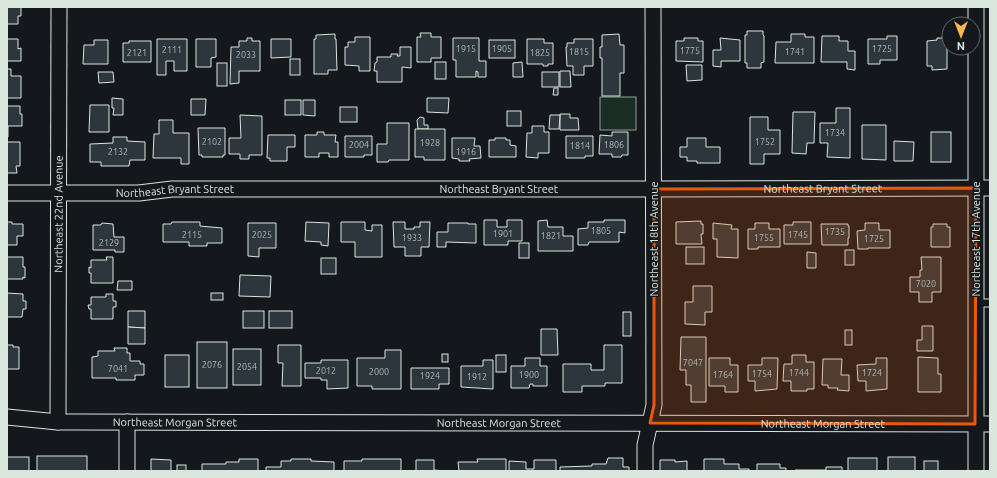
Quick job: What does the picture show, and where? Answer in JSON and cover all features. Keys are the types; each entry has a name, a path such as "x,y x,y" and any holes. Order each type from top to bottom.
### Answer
{"street":[{"name":"Northeast 22nd Avenue","path":"58,422 59,7"},
{"name":"Northeast 18th Avenue","path":"645,471 645,445 654,406 653,7"},
{"name":"Northeast 17th Avenue","path":"976,7 983,188 983,424 976,471"},
{"name":"Northeast Bryant Street","path":"7,193 139,193 172,189 983,188"},
{"name":"Northeast Morgan Street","path":"7,417 58,422 983,424"},
{"path":"127,422 127,471"}],"highlighted area":[{"path":"976,188 975,424 650,423 654,405 654,189"}],"green space":[{"path":"600,97 636,97 636,130 600,130"}],"building":[{"path":"7,7 21,7 21,16 18,16 18,24 7,24"},
{"path":"747,31 763,31 764,62 761,63 761,68 747,68 747,63 745,63 745,35 747,35"},
{"path":"420,33 431,33 431,37 441,37 441,58 431,58 431,62 417,62 417,37 421,37"},
{"path":"335,34 337,70 328,70 328,74 314,74 314,39 316,39 316,35"},
{"path":"619,34 620,45 624,45 624,73 620,73 620,96 602,96 602,58 600,58 600,47 602,47 602,35"},
{"path":"791,34 805,34 805,37 814,37 814,63 775,63 776,42 791,42"},
{"path":"822,36 839,36 839,41 848,41 848,51 855,51 855,70 847,69 847,62 821,62"},
{"path":"887,36 897,36 897,60 880,60 880,64 868,64 868,39 887,39"},
{"path":"355,37 370,37 370,71 359,71 359,66 345,65 345,47 348,47 348,42 355,42"},
{"path":"247,38 252,38 252,41 260,41 260,71 239,71 239,83 230,84 231,47 239,47 239,41 247,41"},
{"path":"453,38 479,38 479,61 486,61 486,77 478,77 478,72 476,71 476,77 456,77 456,60 453,60"},
{"path":"684,38 698,38 698,41 703,41 703,62 676,61 676,41 684,41"},
{"path":"720,38 740,40 740,61 721,61 721,67 713,66 713,50 721,50"},
{"path":"937,38 941,38 941,56 947,56 947,69 932,70 932,66 927,66 927,41 937,40"},
{"path":"7,39 18,39 18,49 21,48 21,61 7,61"},
{"path":"157,39 187,39 187,71 174,71 174,61 166,61 166,75 157,75"},
{"path":"196,39 216,39 216,57 211,58 211,67 196,67"},
{"path":"271,39 291,39 291,57 271,58"},
{"path":"527,39 544,39 544,43 553,43 553,64 543,66 543,64 527,64"},
{"path":"574,39 593,39 593,66 584,66 584,75 573,75 573,66 567,66 567,43 574,43"},
{"path":"94,40 108,40 108,64 83,64 84,45 94,45"},
{"path":"489,40 515,40 515,58 489,58"},
{"path":"129,41 151,41 151,62 123,62 123,43 129,43"},
{"path":"400,47 411,47 411,68 402,67 402,82 377,82 377,71 374,71 377,57 391,57 391,54 398,54 397,56 400,56"},
{"path":"290,59 300,59 300,75 290,75"},
{"path":"435,62 446,62 446,79 435,79"},
{"path":"522,62 523,77 513,77 513,63"},
{"path":"217,63 227,63 227,86 217,86"},
{"path":"686,65 702,65 702,80 687,81"},
{"path":"7,69 11,69 11,76 21,76 21,98 7,98"},
{"path":"560,71 570,71 571,87 560,87"},
{"path":"98,72 113,72 114,82 99,83"},
{"path":"542,72 559,72 559,87 542,87"},
{"path":"554,88 558,88 558,95 553,95"},
{"path":"112,98 123,99 123,115 113,115 114,108 112,108"},
{"path":"427,98 449,98 448,113 427,112"},
{"path":"191,99 206,99 205,115 191,115"},
{"path":"285,100 301,100 301,115 285,115"},
{"path":"303,100 315,100 315,116 303,115"},
{"path":"90,105 109,105 109,132 89,132"},
{"path":"7,106 20,106 20,114 22,114 22,126 8,126 8,137 7,137"},
{"path":"340,107 357,107 357,122 340,122"},
{"path":"836,108 850,108 850,158 827,157 828,143 820,143 820,123 836,123"},
{"path":"507,111 521,111 521,126 507,126"},
{"path":"793,112 815,112 814,143 807,143 806,154 792,153"},
{"path":"560,114 570,114 570,118 578,118 579,130 560,130"},
{"path":"240,115 262,116 262,155 249,155 249,159 240,159 240,154 229,154 229,138 241,138"},
{"path":"550,115 560,115 559,129 549,129"},
{"path":"420,117 424,118 424,125 428,125 428,129 418,129 417,120"},
{"path":"750,117 768,117 768,130 780,130 780,154 764,154 764,164 750,164"},
{"path":"159,120 173,120 173,133 189,133 189,164 181,164 181,158 153,158 154,134 159,134"},
{"path":"387,123 409,123 409,160 389,160 388,162 377,162 377,144 387,144"},
{"path":"862,125 886,125 886,160 862,159"},
{"path":"532,126 544,126 544,132 549,132 549,153 538,153 538,158 526,157 527,133 532,133"},
{"path":"198,128 225,128 225,155 223,155 223,157 202,157 202,155 199,155"},
{"path":"415,129 445,129 445,160 424,160 424,157 415,157"},
{"path":"317,132 324,132 324,135 336,135 335,142 338,142 338,157 329,157 329,153 319,153 319,157 305,157 305,135 317,135"},
{"path":"612,132 628,132 628,155 612,157 612,154 599,154 600,135 612,136"},
{"path":"931,132 951,132 951,162 931,162"},
{"path":"268,135 295,135 295,147 287,147 287,161 270,161 270,158 267,158"},
{"path":"345,136 372,136 372,155 364,155 364,157 345,157"},
{"path":"566,136 593,136 593,156 585,156 585,158 566,158"},
{"path":"113,137 127,137 127,141 145,142 145,160 130,160 129,166 101,166 101,162 90,162 90,144 113,143"},
{"path":"452,138 475,138 474,146 480,146 481,158 469,159 470,161 459,161 459,159 452,158"},
{"path":"495,138 506,138 506,140 510,140 510,145 516,146 516,157 489,157 489,140 495,140"},
{"path":"687,138 706,138 706,147 720,147 720,163 697,163 697,161 687,161 687,157 680,157 680,147 687,147"},
{"path":"894,141 914,142 913,161 894,161"},
{"path":"7,142 20,142 20,166 16,166 17,173 7,173"},
{"path":"484,220 497,220 497,227 507,227 507,220 522,220 522,241 508,241 508,245 484,245"},
{"path":"547,220 548,227 563,227 563,236 573,236 573,251 538,251 538,221"},
{"path":"604,220 625,220 625,233 619,232 619,242 589,242 588,245 578,245 578,229 588,228 588,222 604,222"},
{"path":"701,221 701,224 703,224 703,234 701,234 702,244 676,244 676,222"},
{"path":"7,222 12,222 12,224 23,224 23,236 17,236 17,245 7,245"},
{"path":"172,222 200,222 200,226 222,228 222,243 207,243 207,246 189,246 189,242 163,242 163,224 171,224"},
{"path":"306,222 329,223 328,246 321,245 321,242 305,241"},
{"path":"341,222 365,222 365,230 372,231 372,225 382,225 382,257 355,257 355,242 341,242"},
{"path":"393,222 405,222 405,229 414,229 414,227 420,227 420,222 430,222 429,247 421,247 421,256 405,256 405,247 394,247"},
{"path":"793,222 811,222 811,244 784,244 784,225 793,225"},
{"path":"102,223 113,224 114,237 124,237 124,252 115,252 115,250 93,250 93,225 101,225"},
{"path":"248,223 276,223 276,248 259,248 259,257 248,256"},
{"path":"448,223 476,224 476,243 446,242 446,247 437,247 437,232 448,232"},
{"path":"713,223 732,225 731,229 738,229 738,258 717,257 717,239 713,239"},
{"path":"755,223 769,223 769,229 780,229 780,247 758,247 758,249 748,249 748,229 755,229"},
{"path":"865,223 879,223 879,230 890,230 890,248 858,249 857,231 865,230"},
{"path":"821,224 848,224 848,245 822,245"},
{"path":"933,224 947,224 947,227 950,227 950,247 931,247 931,227 933,227"},
{"path":"519,243 529,243 529,258 519,258"},
{"path":"686,247 704,247 704,264 686,264"},
{"path":"845,250 854,250 854,265 845,265"},
{"path":"807,252 816,253 816,268 807,268"},
{"path":"7,257 23,257 25,278 7,279"},
{"path":"106,257 113,257 113,283 91,283 91,273 89,273 89,267 91,268 91,260 107,260"},
{"path":"921,257 941,257 941,292 932,292 932,302 919,302 919,292 910,292 910,277 920,277 920,270 922,270"},
{"path":"321,258 336,258 336,274 321,274"},
{"path":"240,275 271,276 270,297 239,296"},
{"path":"118,281 132,281 132,290 117,290"},
{"path":"693,286 712,286 712,312 705,312 705,325 685,324 685,302 693,302"},
{"path":"7,293 23,294 23,301 26,301 26,309 23,309 22,317 7,317"},
{"path":"211,293 223,293 223,300 211,300"},
{"path":"106,294 113,294 113,301 116,301 116,307 113,307 113,319 91,319 91,309 89,309 88,305 91,305 91,297 106,297"},
{"path":"128,311 145,311 145,328 128,327"},
{"path":"243,311 264,311 264,328 243,328"},
{"path":"269,311 292,311 292,328 269,328"},
{"path":"623,312 631,312 631,336 623,336"},
{"path":"922,326 933,326 933,351 917,351 917,340 922,340"},
{"path":"128,327 145,328 145,344 128,344"},
{"path":"541,329 557,329 558,355 541,355"},
{"path":"845,330 852,330 852,345 845,345"},
{"path":"681,337 706,337 706,402 691,402 691,385 686,385 686,370 680,370"},
{"path":"197,342 227,342 227,388 197,388"},
{"path":"7,345 19,347 19,369 7,369"},
{"path":"278,345 301,345 301,386 282,386 283,363 278,363"},
{"path":"604,345 622,345 622,383 605,383 605,386 582,386 582,392 563,392 563,364 591,364 591,370 604,370"},
{"path":"114,348 127,348 127,353 130,353 130,361 140,361 140,364 144,364 144,375 135,375 135,380 92,378 92,357 98,356 98,351 115,351"},
{"path":"233,349 261,349 261,385 233,385"},
{"path":"385,350 401,350 401,389 372,389 372,386 357,386 357,358 385,358"},
{"path":"442,354 448,354 448,362 442,362"},
{"path":"165,355 189,355 189,387 165,387"},
{"path":"496,355 506,355 506,372 496,372"},
{"path":"792,355 806,355 806,362 814,362 814,389 807,389 807,391 791,391 791,381 783,381 784,364 792,364"},
{"path":"918,357 938,358 938,374 941,374 941,392 918,392"},
{"path":"525,358 540,358 540,366 547,366 547,386 533,386 533,384 530,384 529,388 511,388 511,366 525,366"},
{"path":"709,358 730,358 730,365 738,365 738,392 725,392 725,386 709,386"},
{"path":"762,358 778,358 777,389 755,391 755,381 748,381 748,365 762,365"},
{"path":"876,358 887,358 887,389 866,391 866,381 858,381 857,365 876,364"},
{"path":"823,359 842,359 841,375 849,375 849,391 837,390 838,388 828,388 828,385 822,385"},
{"path":"321,360 348,360 348,388 327,389 327,380 321,380 321,378 305,378 305,363 321,363"},
{"path":"483,360 493,360 493,389 461,387 461,366 483,366"},
{"path":"411,368 449,368 449,384 439,384 439,389 411,389"},
{"path":"37,456 87,456 87,471 37,471"},
{"path":"7,457 29,457 29,471 7,471"},
{"path":"888,457 915,457 915,471 888,471"},
{"path":"608,458 623,458 623,467 629,467 629,471 560,471 560,467 606,464"},
{"path":"848,458 877,458 877,471 848,471"},
{"path":"151,459 171,460 171,471 151,471"},
{"path":"239,459 258,459 258,471 202,471 202,464 226,464 226,462 239,462"},
{"path":"291,459 311,459 311,461 334,462 334,471 266,471 266,467 281,467 281,461 291,461"},
{"path":"362,459 401,459 401,471 344,471 344,461 362,461"},
{"path":"477,459 506,459 506,471 459,471 458,462 478,462"},
{"path":"704,459 724,459 724,464 739,464 739,469 749,469 749,471 704,471"},
{"path":"416,460 434,460 434,470 446,471 416,471"},
{"path":"534,460 556,460 556,471 509,471 509,461 526,462 526,469 534,469"},
{"path":"660,460 675,460 675,462 687,461 687,471 660,471"},
{"path":"924,461 938,461 938,471 924,471"},
{"path":"757,464 780,464 780,468 786,468 786,471 757,471"},
{"path":"177,465 186,465 186,471 177,471"},
{"path":"826,467 842,467 842,471 795,471 826,470"}]}
